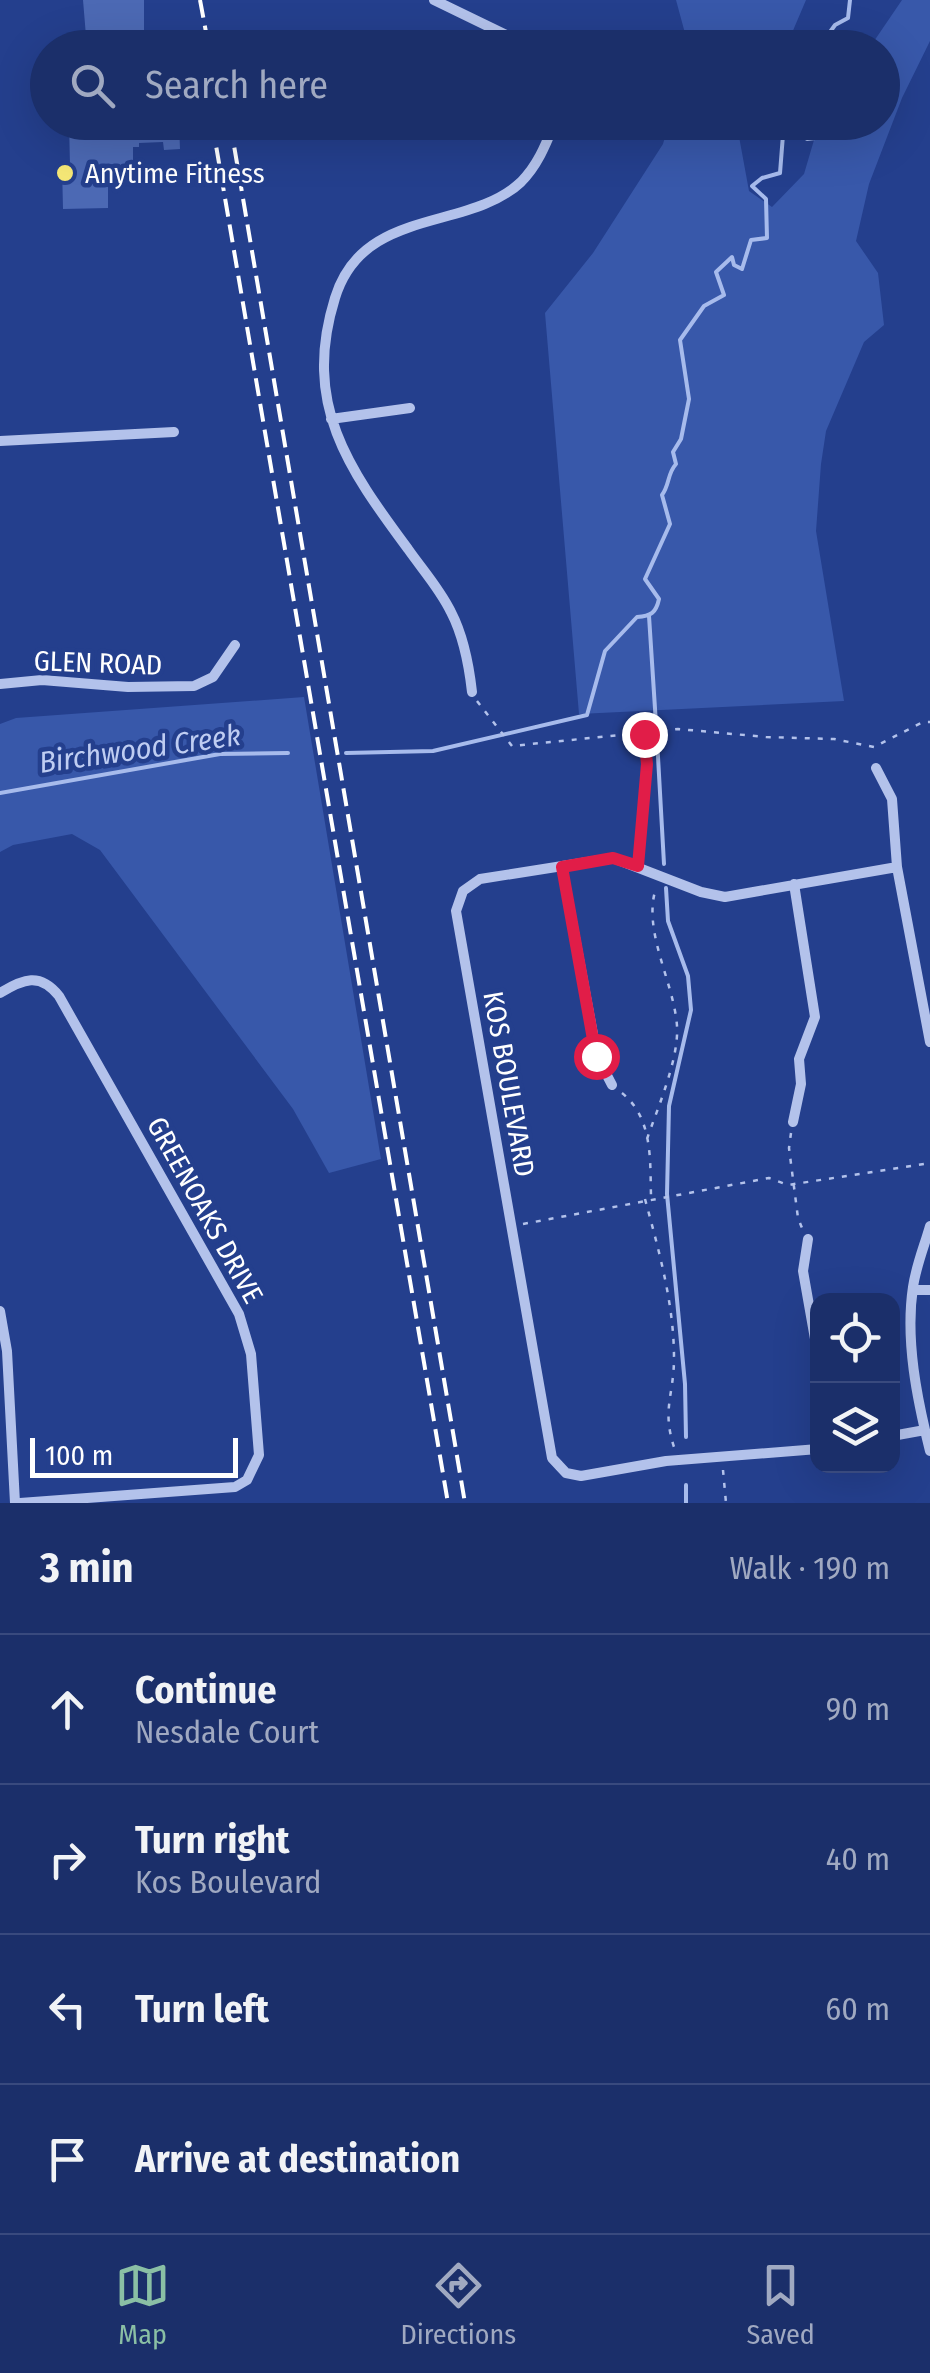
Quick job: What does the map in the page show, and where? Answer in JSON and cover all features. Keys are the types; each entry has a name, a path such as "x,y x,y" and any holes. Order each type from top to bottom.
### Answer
{"street":[{"path":"434,0 496,30"},
{"path":"472,692 469,664 451,611 350,469 331,420 324,381 324,348 345,273 364,254 395,232 476,205 518,185 547,140"},
{"path":"331,420 410,408"},
{"path":"0,441 174,432"},
{"name":"GLEN ROAD","path":"0,684 42,680 128,687 194,686 213,677 235,645"},
{"path":"876,768 892,800 898,867 930,1042"},
{"name":"KOS BOULEVARD","path":"810,1449 679,1460 575,1476 566,1474 552,1458 456,911 463,892 480,879 613,858 701,892 725,897 898,867"},
{"path":"562,867 596,1056 612,1085"},
{"path":"793,1122 801,1084 799,1059 814,1017 794,884"},
{"name":"GREENOAKS DRIVE","path":"0,993 23,979 38,979 59,996 240,1314 251,1354 259,1455 247,1480 235,1487 18,1503"},
{"path":"930,1226 912,1290 912,1346 930,1451"},
{"path":"808,1239 803,1271 810,1311"},
{"path":"912,1290 930,1290"},
{"path":"0,1311 7,1351 18,1503"},
{"path":"900,1435 925,1430"}],"path":[{"path":"472,692 490,722 512,746 678,729 834,739 874,747 930,722"},
{"path":"638,866 647,764 644,734"},
{"path":"647,1139 665,1088 678,1032 652,918 661,874"},
{"path":"612,1085 634,1103 647,1139 651,1198"},
{"path":"793,1122 789,1148 798,1218 808,1239"},
{"path":"511,1226 769,1178 794,1184 930,1164"},
{"path":"645,1199 668,1286 674,1357 667,1428 679,1460"},
{"path":"721,1458 726,1503"}],"shaded area":[{"path":"676,0 806,0 793,30 684,30"},
{"path":"902,0 930,0 930,41 900,103 900,30 882,30"},
{"path":"664,140 740,140 749,191 772,207 804,174 814,140 886,140 869,184 856,241 878,273 884,325 864,342 826,431 821,464 816,531 844,701 579,714 545,313 593,253"},
{"path":"304,697 381,1159 329,1173 293,1109 100,850 72,834 13,845 0,852 0,724 16,718"}],"building":[{"path":"83,0 144,0 144,30 86,30"},
{"path":"69,140 180,140 180,149 164,150 163,142 133,147 133,171 121,171 121,183 108,184 108,208 63,209 62,166 70,166"}],"waterway":[{"name":"Birchwood Creek","path":"831,30 848,18 850,0"},
{"name":"Birchwood Creek","path":"346,753 433,751 587,715 605,651 637,617 652,613 658,604 659,599 645,579 670,524 662,495 676,464 673,452 681,439 689,399 680,340 704,306 724,295 716,272 732,257 734,265 742,269 751,240 767,238 766,199 752,186 762,178 780,173 783,140"},
{"path":"649,616 656,724"},
{"path":"657,739 664,864"},
{"name":"Birchwood Creek","path":"0,793 220,754 288,753"},
{"path":"666,888 668,921 688,976 691,1010 669,1106 667,1194 685,1384 686,1437"},
{"path":"686,1485 686,1503"}],"railway":[{"path":"200,0 206,30"},
{"path":"215,140 448,1503"},
{"path":"233,140 465,1503"}],"place":[{"name":"Anytime Fitness","path":"65,173"}],"route":[{"path":"596,1056 562,867 613,858 638,866 647,764 644,734"}]}
